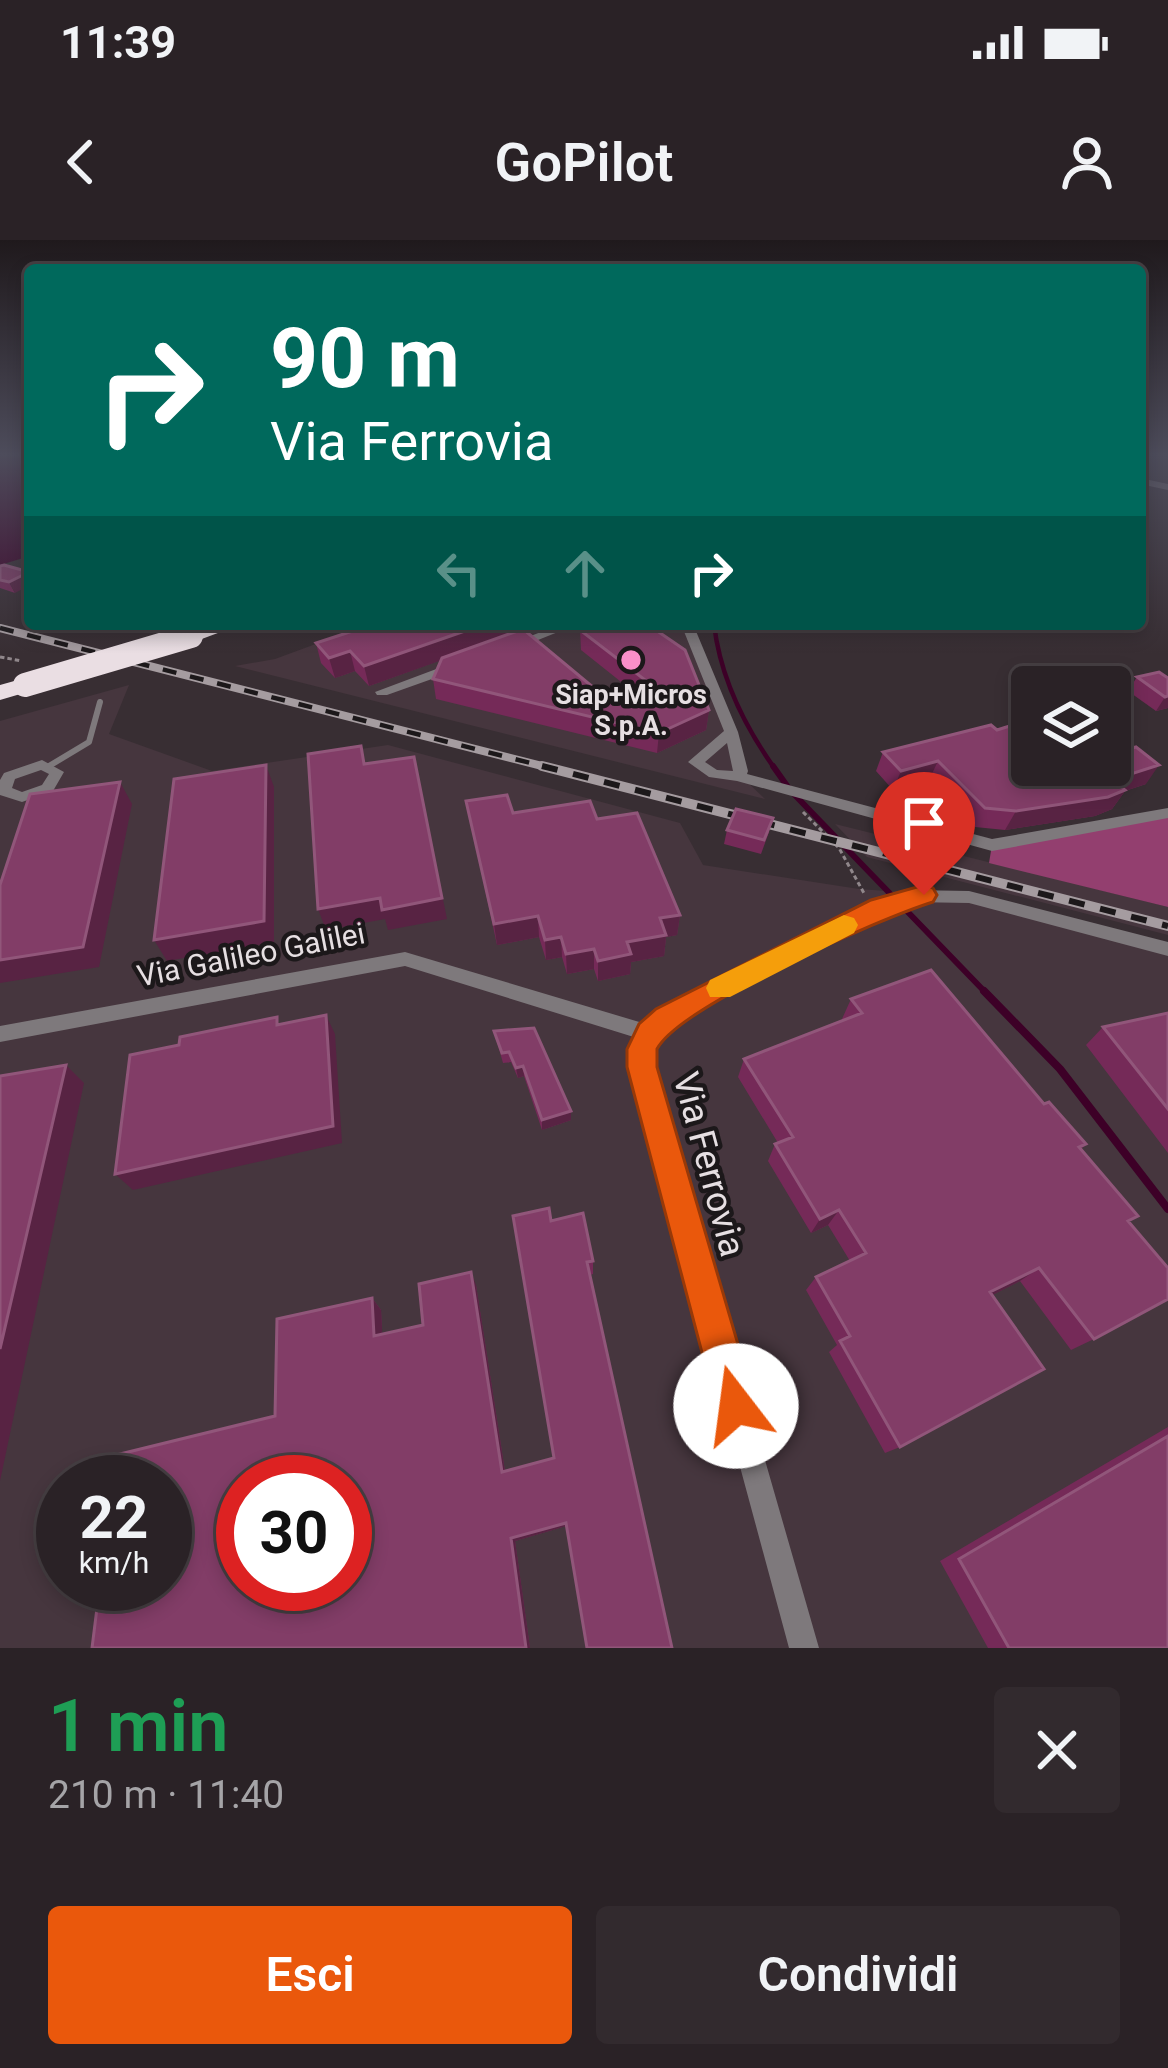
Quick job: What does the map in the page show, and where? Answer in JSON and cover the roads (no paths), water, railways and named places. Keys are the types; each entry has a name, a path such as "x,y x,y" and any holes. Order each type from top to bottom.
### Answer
{"highway":[{"path":"8,682 179,630"}],"street":[{"path":"488,654 555,630"},
{"path":"689,630 731,732 741,771 737,776"},
{"path":"382,692 466,662"},
{"path":"731,732 695,762 714,774 737,776 992,845 1168,813"},
{"path":"33,765 57,772 48,788 4,799 2,787 9,776 33,765"},
{"path":"649,1033 702,997 894,902 969,897 1168,949"},
{"name":"Via Galileo Galilei","path":"0,1034 405,959 649,1033"},
{"name":"Via Ferrovia","path":"649,1033 642,1049 642,1067 804,1648"}],"lane":[{"path":"49,766 89,742 100,702"}],"waterway":[{"path":"715,630 736,700 774,767"},
{"path":"774,767 790,790 987,994"},
{"path":"984,991 1060,1069 1168,1209"}],"railway":[{"path":"0,628 554,769"},
{"path":"542,766 1168,926"}],"place":[{"name":"Siap+Micros S.p.A.","path":"631,660"}]}
